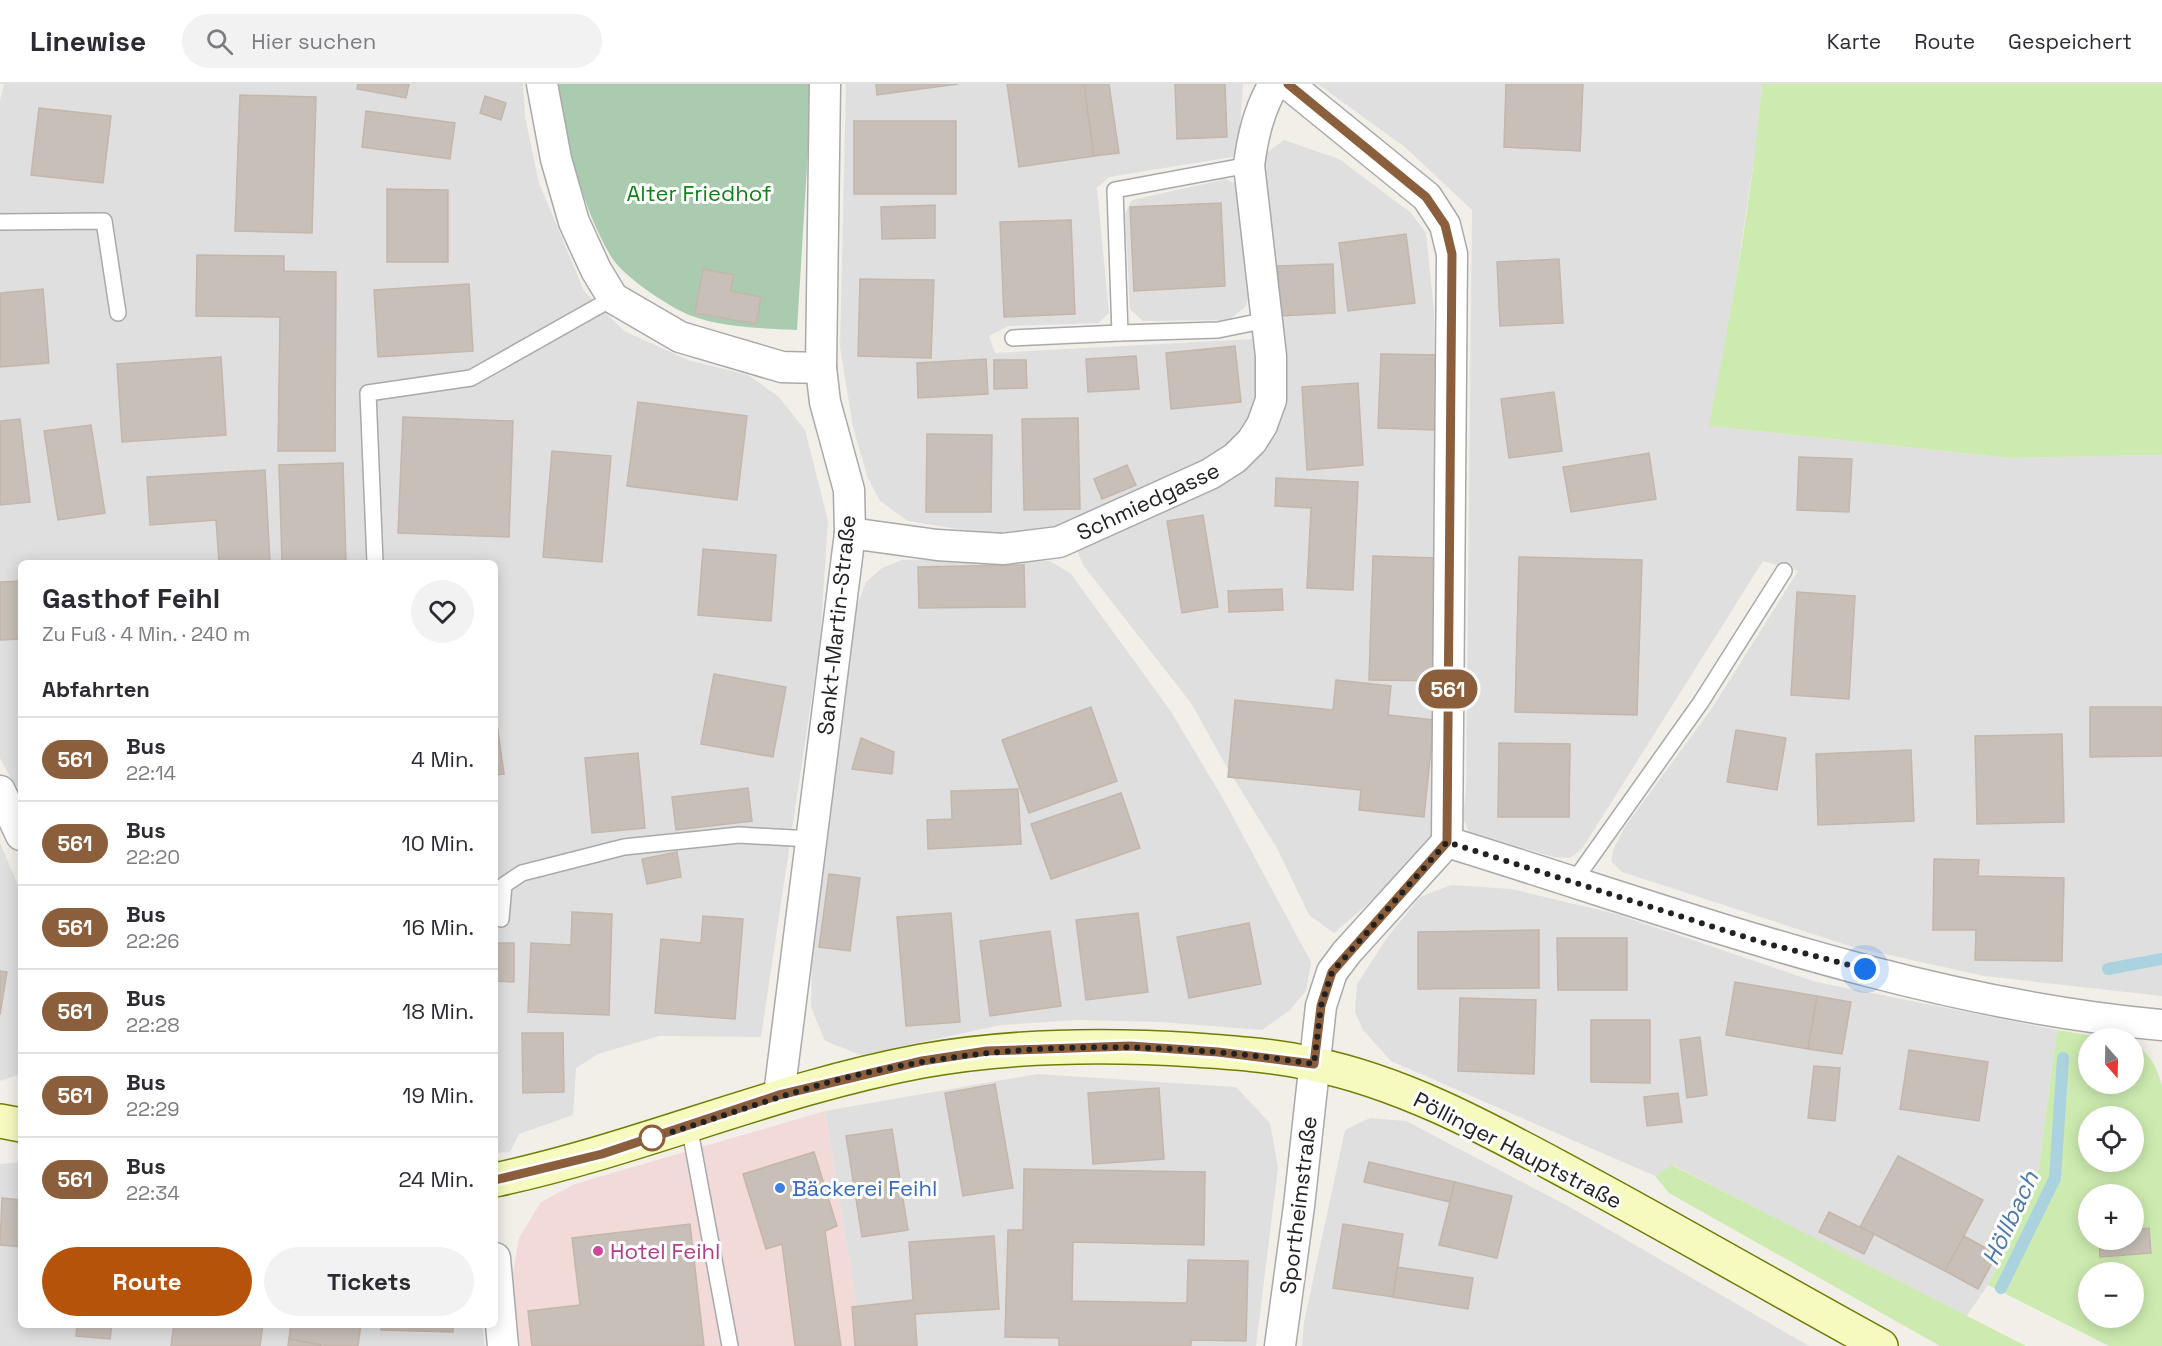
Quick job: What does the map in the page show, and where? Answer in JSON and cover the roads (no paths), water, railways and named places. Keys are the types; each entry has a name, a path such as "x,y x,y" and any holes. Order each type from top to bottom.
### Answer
{"street":[{"path":"542,84 556,159 574,222 596,270 613,298 680,337 782,367 821,368"},
{"name":"Sankt-Martin-Straße","path":"779,1095 850,533 849,490 825,402 821,368 825,84"},
{"name":"Schmiedgasse","path":"850,533 948,546 1003,549 1059,543 1210,474 1235,458 1252,441 1262,425 1271,400 1271,356 1249,165 1253,135 1262,106 1274,84"},
{"path":"1288,84 1426,197 1445,225 1452,254 1447,842 1761,942 1918,983 2048,1010 2162,1024"},
{"path":"0,791 18,821"},
{"name":"Sportheimstraße","path":"1280,1346 1299,1206 1321,1006 1332,972 1447,842"},
{"name":"Pöllinger Hauptstraße","path":"498,1179 602,1154 779,1095 922,1061 987,1051 1041,1048 1130,1046 1218,1052 1314,1064 1401,1092 1498,1135 1881,1346"},
{"path":"0,1121 18,1124"},
{"path":"498,1291 503,1346"}],"lane":[{"path":"1120,333 1115,190 1249,165"},
{"path":"0,222 104,221 118,313"},
{"path":"375,560 368,393 471,378 613,298"},
{"path":"1013,338 1218,330 1266,320"},
{"path":"1574,881 1701,702 1784,571"},
{"path":"501,919 504,885 522,873 624,847 739,836 812,839"},
{"path":"689,1125 730,1346"}],"waterway":[{"name":"Höllbach","path":"2108,969 2162,959"},
{"name":"Höllbach","path":"2001,1288 2055,1178 2063,1058"}],"place":[{"name":"Bäckerei Feihl","path":"780,1188"},
{"name":"Hotel Feihl","path":"598,1251"}],"park label":[{"name":"Alter Friedhof","path":"699,193"}]}
